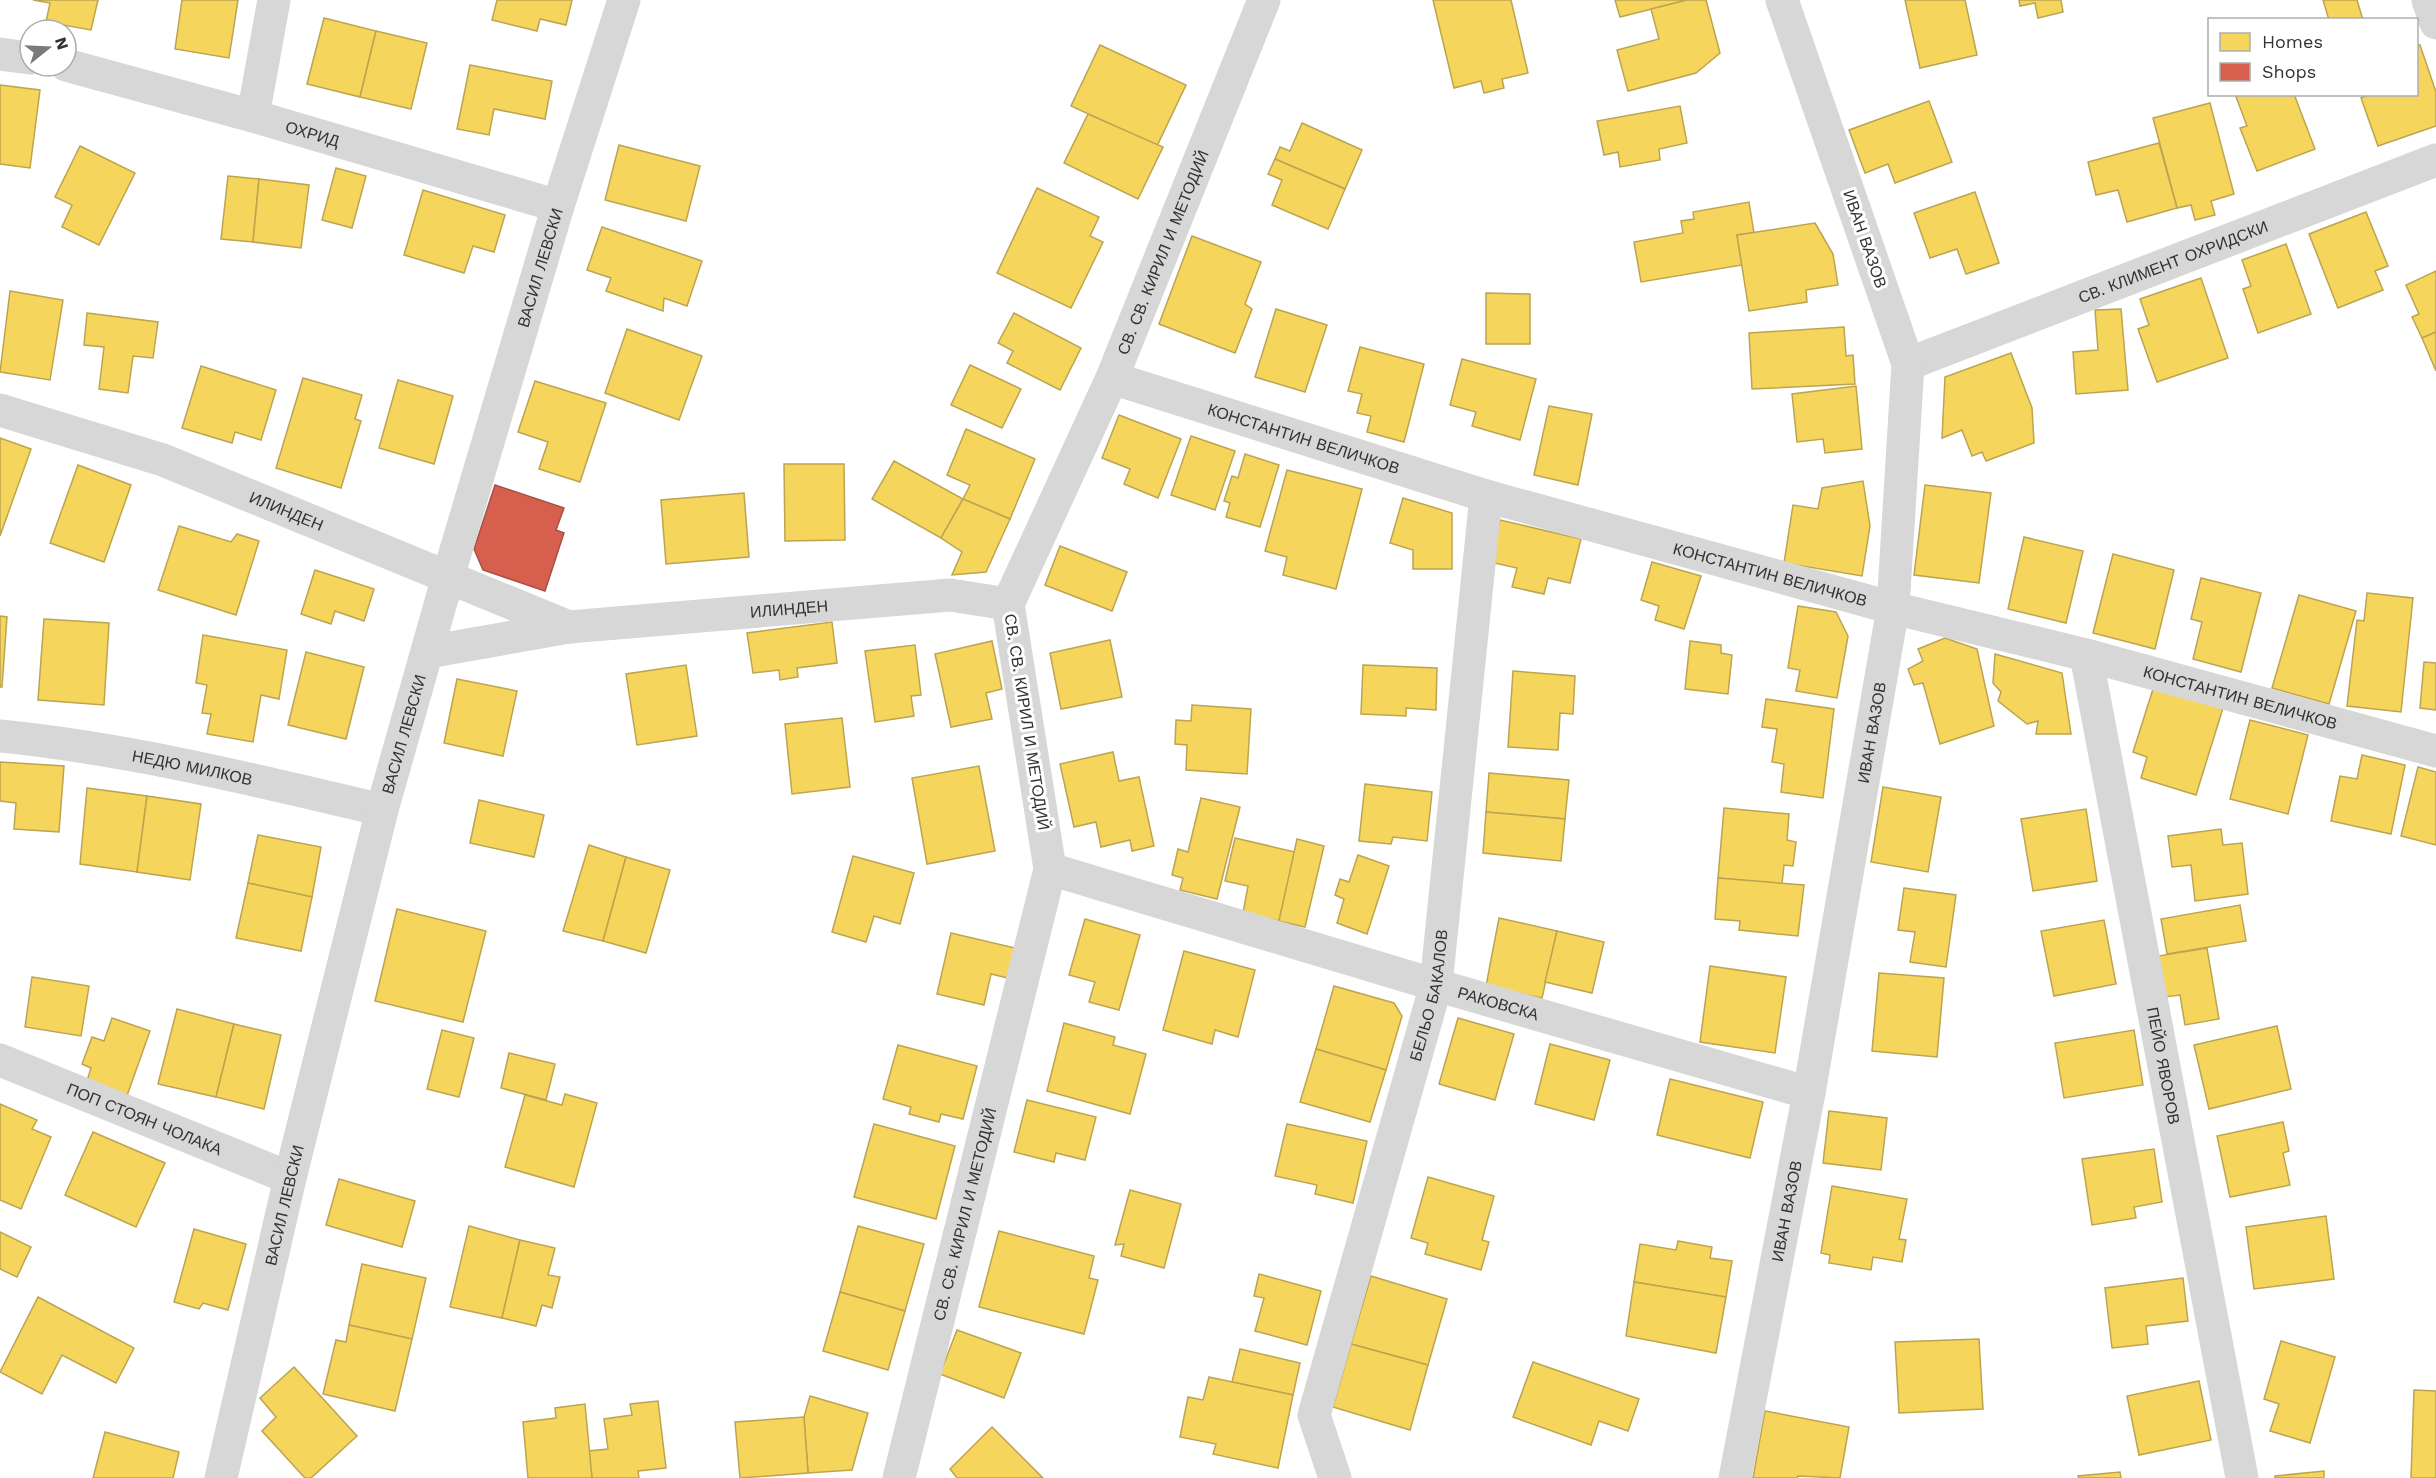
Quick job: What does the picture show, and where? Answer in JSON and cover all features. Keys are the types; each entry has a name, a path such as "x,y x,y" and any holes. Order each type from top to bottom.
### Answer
{"street":[{"path":"253,116 274,0"},
{"name":"ВАСИЛ ЛЕВСКИ","path":"221,1478 290,1178 382,810 448,577 558,206 624,0"},
{"name":"СВ. СВ. КИРИЛ И МЕТОДИЙ","path":"899,1478 1050,869 1008,604 1112,378 1264,0"},
{"name":"ИВАН ВАЗОВ","path":"1736,1478 1809,1093 1893,608 1908,364 1782,0"},
{"path":"2428,0 2436,23"},
{"path":"0,54 18,56"},
{"name":"ОХРИД","path":"78,68 253,116 558,206"},
{"name":"СВ. КЛИМЕНТ ОХРИДСКИ","path":"1908,364 2436,160"},
{"name":"КОНСТАНТИН ВЕЛИЧКОВ","path":"1112,378 1486,496 1893,608 2086,655 2436,751"},
{"name":"ИЛИНДЕН","path":"0,410 163,460 569,627"},
{"name":"БЕЛЬО БАКАЛОВ","path":"1335,1478 1314,1415 1436,985 1486,496"},
{"name":"ИЛИНДЕН","path":"428,652 569,627 950,595 1008,604"},
{"name":"ПЕЙО ЯВОРОВ","path":"2086,655 2242,1478"},
{"name":"НЕДЮ МИЛКОВ","path":"0,736 64,742 196,766 382,810"},
{"name":"РАКОВСКА","path":"1050,869 1436,985 1809,1093"},
{"name":"ПОП СТОЯН ЧОЛАКА","path":"0,1060 290,1178"}],"building: Homes":[{"path":"33,0 98,0 91,30 78,28 78,18 47,18 50,3"},
{"path":"182,0 238,0 229,58 175,49"},
{"path":"497,0 572,0 566,25 540,19 537,31 492,20"},
{"path":"1433,0 1511,0 1528,73 1502,79 1504,88 1484,93 1481,81 1454,88"},
{"path":"1615,0 1687,0 1620,17"},
{"path":"1687,0 1706,0 1720,53 1696,73 1628,91 1617,50 1659,39 1651,9"},
{"path":"1905,0 1965,0 1977,55 1920,68"},
{"path":"2019,0 2061,0 2063,12 2038,18 2035,3 2020,6"},
{"path":"2323,0 2357,0 2362,18 2328,18"},
{"path":"324,18 376,31 360,97 307,84"},
{"path":"376,31 427,43 411,109 360,97"},
{"path":"1100,45 1186,85 1157,146 1071,106"},
{"path":"2420,45 2436,92 2436,126 2378,146 2361,98 2366,96 2418,96 2418,46"},
{"path":"470,65 552,81 545,119 494,109 489,135 457,129"},
{"path":"0,85 40,90 30,168 0,164"},
{"path":"2236,96 2295,96 2315,149 2257,171 2240,128 2247,126"},
{"path":"1929,101 1952,162 1895,183 1888,164 1865,173 1849,130"},
{"path":"2210,103 2234,194 2211,201 2215,215 2195,220 2191,205 2177,208 2153,118"},
{"path":"1680,106 1687,143 1659,149 1660,160 1620,167 1618,152 1604,155 1597,121"},
{"path":"1088,114 1163,147 1138,199 1064,163"},
{"path":"1302,123 1362,150 1345,189 1275,159 1280,147 1290,151"},
{"path":"2159,143 2177,208 2127,222 2118,190 2096,195 2088,162"},
{"path":"619,145 700,166 686,221 605,200"},
{"path":"80,146 135,173 99,245 62,227 72,205 55,197"},
{"path":"1275,159 1345,189 1328,229 1272,205 1282,180 1268,174"},
{"path":"336,168 366,176 352,228 322,220"},
{"path":"228,176 259,179 253,242 221,239"},
{"path":"259,179 309,185 301,248 253,242"},
{"path":"1037,188 1099,217 1090,236 1103,242 1071,308 997,273"},
{"path":"423,190 505,215 494,252 473,246 464,273 404,255"},
{"path":"1975,192 1999,263 1966,274 1957,249 1930,258 1914,213"},
{"path":"1749,202 1754,233 1737,235 1742,265 1641,282 1634,242 1683,233 1681,221 1694,219 1693,212"},
{"path":"2366,212 2388,266 2375,271 2383,290 2338,308 2309,234"},
{"path":"1815,223 1833,254 1838,285 1806,290 1807,302 1749,311 1737,235"},
{"path":"602,227 702,261 687,306 664,298 663,311 606,291 611,278 587,270"},
{"path":"1192,236 1261,262 1245,304 1252,309 1235,353 1159,324"},
{"path":"2286,244 2311,314 2258,333 2243,289 2251,286 2242,260"},
{"path":"2436,271 2436,332 2422,338 2412,317 2419,314 2406,285"},
{"path":"2201,278 2228,358 2157,382 2138,329 2149,325 2140,299"},
{"path":"10,291 63,300 50,380 0,372"},
{"path":"1486,293 1530,294 1530,344 1486,344"},
{"path":"1276,309 1327,325 1305,392 1255,377"},
{"path":"2121,309 2128,390 2076,394 2073,352 2098,350 2095,310"},
{"path":"87,313 158,322 153,358 133,356 128,393 99,389 104,347 84,345"},
{"path":"1014,313 1081,348 1060,390 1007,363 1013,351 998,343"},
{"path":"1844,327 1846,356 1853,355 1855,384 1752,389 1749,333"},
{"path":"627,329 702,356 679,420 605,393"},
{"path":"2436,332 2436,371 2422,338"},
{"path":"1360,347 1424,364 1404,442 1367,432 1371,416 1357,413 1362,394 1348,391"},
{"path":"2011,353 2032,408 2034,443 1986,461 1982,452 1972,456 1962,430 1942,438 1945,377"},
{"path":"1462,359 1536,379 1520,440 1472,426 1476,412 1450,405"},
{"path":"970,365 1021,389 1002,428 951,405"},
{"path":"201,366 276,390 261,440 235,432 232,443 182,428"},
{"path":"303,378 362,395 355,419 361,421 341,488 276,468"},
{"path":"398,380 453,396 434,464 379,448"},
{"path":"535,381 606,403 580,482 539,469 548,442 518,432"},
{"path":"1856,386 1862,449 1825,453 1823,439 1797,442 1792,394"},
{"path":"1549,406 1592,414 1578,485 1534,475"},
{"path":"1119,415 1181,439 1158,498 1124,484 1130,469 1102,458"},
{"path":"966,429 1035,459 1010,519 963,499 970,485 947,475"},
{"path":"1191,436 1235,451 1215,510 1171,495"},
{"path":"0,438 31,449 0,536"},
{"path":"1245,454 1279,465 1260,527 1226,517 1230,503 1224,501 1232,476 1238,478"},
{"path":"894,461 963,499 941,538 872,499"},
{"path":"784,464 844,464 845,540 785,541"},
{"path":"78,465 131,485 104,562 50,543"},
{"path":"1287,470 1362,489 1336,589 1283,575 1287,557 1265,551"},
{"path":"1863,481 1870,526 1862,576 1784,563 1793,505 1818,509 1822,488"},
{"path":"1925,485 1991,493 1979,583 1914,575"},
{"path":"744,493 749,557 666,564 661,500"},
{"path":"1403,498 1452,513 1452,569 1413,569 1413,550 1390,543"},
{"path":"963,499 1010,519 986,572 952,575 962,552 941,538"},
{"path":"1500,520 1581,539 1570,583 1548,578 1544,594 1512,587 1517,568 1490,562"},
{"path":"179,526 231,542 237,534 259,541 236,615 158,590"},
{"path":"2024,537 2083,551 2066,623 2008,609"},
{"path":"1060,546 1127,572 1112,611 1045,585"},
{"path":"2113,554 2174,570 2155,649 2093,633"},
{"path":"1652,562 1701,576 1684,629 1655,620 1659,606 1641,600"},
{"path":"315,570 374,589 364,621 335,611 331,624 301,614"},
{"path":"2201,578 2261,593 2241,672 2193,659 2202,622 2191,619"},
{"path":"2367,593 2413,598 2401,712 2347,706 2357,620 2364,621"},
{"path":"2299,595 2356,611 2329,704 2272,688"},
{"path":"1798,606 1836,612 1848,636 1837,698 1796,691 1800,670 1788,668"},
{"path":"0,616 7,617 2,687 0,687"},
{"path":"44,619 109,623 104,705 38,700"},
{"path":"832,622 837,663 797,668 798,677 780,680 779,670 753,673 747,633"},
{"path":"203,635 287,650 279,699 261,695 253,742 207,734 211,714 202,713 207,685 196,683"},
{"path":"1945,638 1977,649 1994,726 1940,744 1923,683 1914,685 1908,669 1923,661 1918,649"},
{"path":"1110,640 1122,697 1061,709 1050,653"},
{"path":"992,641 1002,689 986,693 992,719 951,727 935,654"},
{"path":"1690,641 1721,645 1721,653 1732,655 1728,694 1685,689"},
{"path":"915,645 921,695 911,696 914,716 875,722 865,651"},
{"path":"306,652 364,667 346,739 288,725"},
{"path":"1995,654 2062,673 2071,734 2036,734 2038,721 2027,724 1998,701 2001,692 1993,683"},
{"path":"2424,662 2436,663 2436,710 2420,708"},
{"path":"686,665 697,736 637,745 626,674"},
{"path":"1363,665 1437,668 1436,710 1406,708 1406,716 1361,714"},
{"path":"1513,671 1575,676 1573,714 1560,713 1558,750 1508,747"},
{"path":"457,679 517,691 503,756 444,743"},
{"path":"2154,686 2223,708 2196,795 2141,778 2147,757 2133,752"},
{"path":"1766,699 1834,709 1823,798 1781,792 1784,764 1772,762 1777,729 1762,727"},
{"path":"1192,705 1251,709 1247,774 1186,770 1187,745 1175,744 1176,720 1191,721"},
{"path":"842,718 850,787 792,794 785,724"},
{"path":"2250,720 2308,735 2288,814 2230,799"},
{"path":"1113,752 1119,781 1139,777 1154,846 1132,851 1130,840 1101,847 1096,822 1074,827 1060,764"},
{"path":"2362,755 2405,765 2391,834 2331,821 2340,776 2357,779"},
{"path":"0,762 64,766 59,832 14,829 16,803 0,801"},
{"path":"979,766 995,851 927,864 912,778"},
{"path":"2418,767 2436,772 2436,845 2401,836"},
{"path":"1489,773 1569,780 1565,819 1486,812"},
{"path":"1365,784 1432,792 1427,841 1393,837 1391,844 1359,841"},
{"path":"1883,787 1941,797 1928,872 1871,862"},
{"path":"87,788 147,796 137,872 80,864"},
{"path":"147,796 201,804 190,880 137,872"},
{"path":"1201,798 1240,807 1217,899 1180,890 1183,878 1172,875 1178,849 1188,852"},
{"path":"479,800 544,815 534,857 470,843"},
{"path":"1724,808 1789,814 1787,840 1796,842 1793,866 1784,865 1782,884 1718,878"},
{"path":"2086,809 2097,881 2033,891 2021,819"},
{"path":"1486,812 1565,819 1561,861 1483,853"},
{"path":"2221,829 2223,845 2242,843 2248,894 2195,901 2191,865 2172,867 2168,836"},
{"path":"258,835 321,847 312,897 248,883"},
{"path":"1235,838 1295,852 1279,921 1243,913 1248,886 1225,881"},
{"path":"1297,839 1324,846 1305,927 1279,921"},
{"path":"589,845 626,857 603,941 563,931"},
{"path":"1358,855 1389,866 1367,934 1337,923 1344,899 1335,895 1340,879 1349,882"},
{"path":"853,856 914,873 900,924 874,916 866,942 832,932"},
{"path":"626,857 670,870 646,953 603,941"},
{"path":"1718,878 1804,885 1798,936 1739,930 1740,921 1715,919"},
{"path":"248,883 312,897 301,951 236,938"},
{"path":"1904,888 1956,895 1946,967 1910,962 1915,932 1898,930"},
{"path":"2240,905 2246,941 2167,954 2161,919"},
{"path":"397,909 486,931 463,1022 375,1001"},
{"path":"1499,918 1557,931 1542,998 1486,986"},
{"path":"1085,919 1140,935 1119,1010 1089,1002 1095,982 1069,975"},
{"path":"2104,920 2116,984 2054,996 2041,931"},
{"path":"1557,931 1604,942 1592,993 1545,982"},
{"path":"951,933 1015,948 1008,978 991,974 984,1005 937,994"},
{"path":"2207,948 2219,1019 2185,1025 2180,995 2165,997 2158,956"},
{"path":"1184,951 1255,970 1238,1037 1215,1030 1212,1044 1163,1030"},
{"path":"1710,966 1786,977 1775,1053 1700,1042"},
{"path":"1879,973 1944,978 1937,1057 1872,1051"},
{"path":"32,977 89,986 81,1036 25,1027"},
{"path":"1334,986 1394,1003 1402,1016 1386,1070 1316,1049"},
{"path":"177,1009 234,1024 216,1097 158,1084"},
{"path":"112,1018 150,1031 124,1104 84,1090 91,1068 82,1064 92,1037 104,1041"},
{"path":"1458,1018 1514,1034 1495,1100 1439,1084"},
{"path":"1064,1023 1115,1037 1113,1045 1146,1054 1130,1114 1047,1091"},
{"path":"234,1024 281,1035 264,1109 216,1097"},
{"path":"2277,1026 2291,1089 2209,1109 2194,1045"},
{"path":"442,1030 474,1038 459,1097 427,1089"},
{"path":"2134,1030 2143,1085 2064,1098 2055,1043"},
{"path":"1550,1044 1610,1060 1594,1120 1535,1104"},
{"path":"898,1045 977,1066 963,1119 941,1114 939,1122 909,1114 911,1107 883,1099"},
{"path":"1316,1049 1386,1070 1370,1122 1300,1102"},
{"path":"509,1053 555,1064 546,1100 501,1088"},
{"path":"1670,1079 1763,1102 1750,1158 1657,1135"},
{"path":"565,1094 597,1103 574,1187 505,1167 525,1095 562,1105"},
{"path":"1027,1100 1096,1117 1085,1160 1056,1153 1054,1162 1014,1152"},
{"path":"0,1104 37,1120 32,1129 51,1137 21,1209 0,1200"},
{"path":"1829,1111 1887,1118 1881,1170 1823,1163"},
{"path":"2283,1122 2289,1151 2283,1153 2290,1185 2230,1197 2217,1136"},
{"path":"874,1124 955,1146 936,1219 854,1197"},
{"path":"1287,1124 1367,1141 1353,1203 1315,1194 1317,1185 1275,1176"},
{"path":"93,1132 165,1163 136,1227 65,1195"},
{"path":"2154,1149 2162,1202 2134,1207 2136,1218 2092,1225 2082,1159"},
{"path":"1428,1177 1494,1196 1482,1240 1489,1242 1481,1270 1425,1254 1428,1243 1411,1238"},
{"path":"339,1179 415,1201 402,1247 326,1225"},
{"path":"1832,1186 1907,1199 1899,1239 1906,1240 1902,1262 1873,1257 1871,1270 1829,1263 1830,1255 1821,1253"},
{"path":"1130,1190 1181,1204 1164,1268 1121,1256 1124,1244 1115,1245"},
{"path":"2326,1216 2334,1279 2254,1289 2246,1227"},
{"path":"469,1226 520,1240 502,1318 450,1307"},
{"path":"858,1226 924,1244 905,1311 840,1292"},
{"path":"194,1229 246,1244 228,1310 203,1303 199,1309 174,1302"},
{"path":"999,1231 1094,1256 1089,1278 1098,1280 1084,1334 979,1307"},
{"path":"0,1232 31,1247 17,1277 0,1269"},
{"path":"520,1240 555,1248 548,1275 560,1277 552,1308 542,1305 536,1326 502,1318"},
{"path":"1678,1241 1712,1247 1710,1258 1732,1261 1726,1297 1634,1282 1640,1244 1676,1250"},
{"path":"362,1264 426,1278 412,1339 349,1325"},
{"path":"1259,1274 1321,1291 1307,1345 1255,1331 1264,1298 1254,1296"},
{"path":"1371,1276 1447,1299 1428,1365 1351,1344"},
{"path":"2183,1278 2188,1321 2146,1326 2148,1344 2112,1348 2105,1288"},
{"path":"1634,1282 1726,1297 1716,1353 1626,1336"},
{"path":"840,1292 905,1311 888,1370 823,1351"},
{"path":"38,1297 134,1348 116,1383 62,1355 42,1394 0,1372"},
{"path":"349,1325 412,1339 395,1411 323,1394 336,1340 346,1342"},
{"path":"957,1330 1021,1353 1004,1398 940,1374"},
{"path":"1979,1339 1983,1409 1899,1413 1895,1342"},
{"path":"2281,1341 2335,1357 2310,1443 2270,1431 2279,1404 2264,1399"},
{"path":"1351,1344 1428,1365 1410,1430 1333,1407"},
{"path":"1240,1349 1300,1363 1293,1395 1232,1382"},
{"path":"1533,1362 1639,1399 1628,1431 1599,1421 1591,1445 1513,1417"},
{"path":"294,1367 357,1436 311,1478 305,1478 262,1431 276,1417 260,1398"},
{"path":"1209,1377 1293,1395 1278,1468 1213,1454 1216,1444 1180,1437 1188,1397 1203,1400"},
{"path":"2199,1381 2211,1440 2139,1455 2127,1396"},
{"path":"2414,1390 2436,1391 2436,1478 2411,1478"},
{"path":"810,1396 868,1413 852,1470 808,1473 804,1417"},
{"path":"658,1401 666,1468 638,1471 639,1478 592,1478 588,1451 608,1449 604,1419 632,1415 630,1404"},
{"path":"585,1404 592,1478 528,1478 523,1422 556,1418 555,1408"},
{"path":"1765,1411 1849,1427 1840,1478 1798,1476 1797,1478 1753,1478"},
{"path":"804,1417 808,1473 740,1478 735,1422"},
{"path":"992,1427 1043,1478 957,1478 950,1469"},
{"path":"105,1432 179,1452 173,1478 93,1478"},
{"path":"2324,1471 2324,1478 2275,1478 2275,1476"},
{"path":"2120,1472 2121,1478 2079,1478 2078,1476"}],"building: Shops":[{"path":"495,485 564,508 556,530 564,533 545,591 483,570 474,549"}]}
